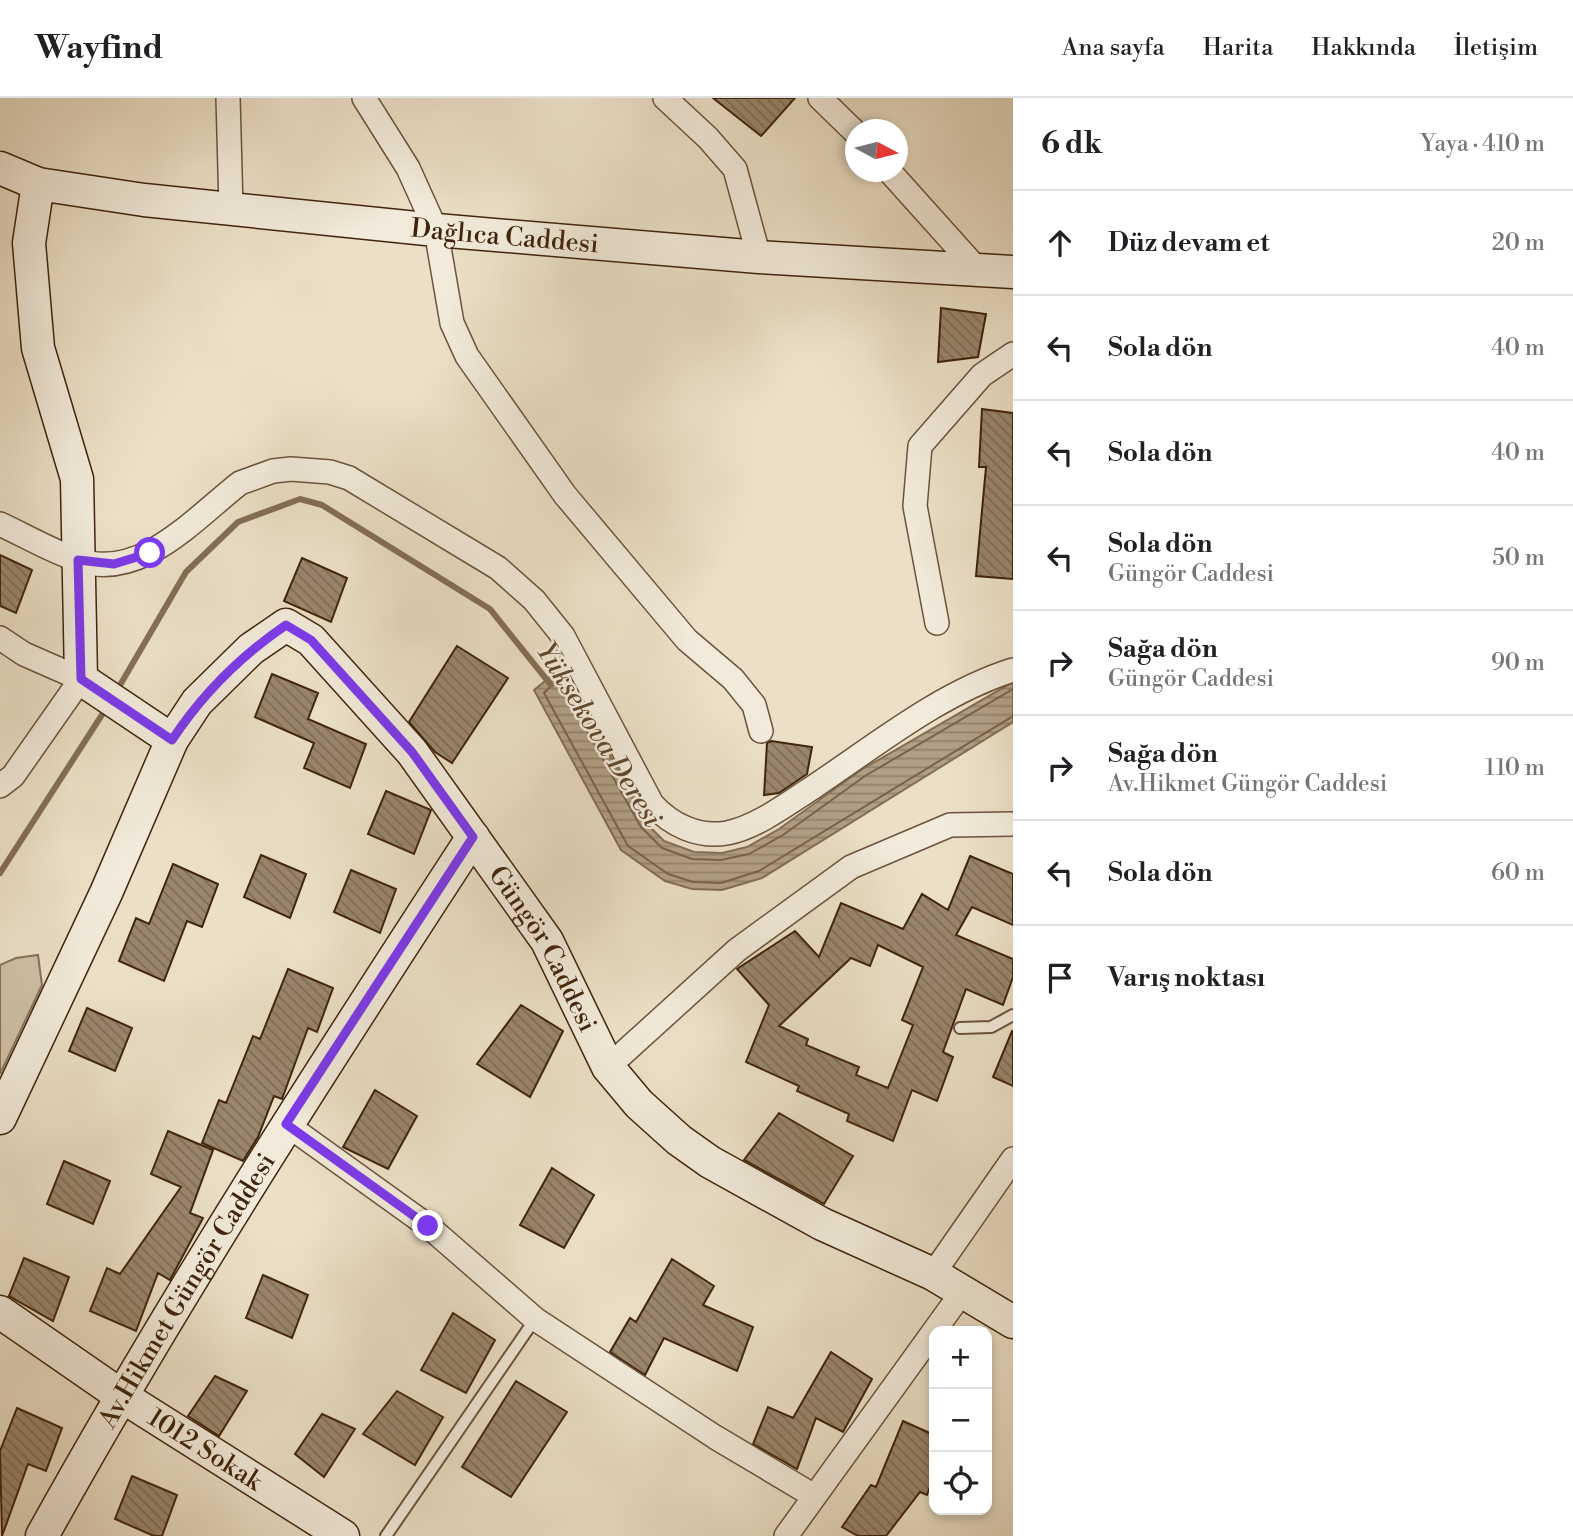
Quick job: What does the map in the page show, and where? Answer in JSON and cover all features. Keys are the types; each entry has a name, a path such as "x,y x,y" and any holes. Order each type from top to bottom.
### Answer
{"street":[{"path":"228,98 231,208"},
{"path":"364,98 408,168 436,230 452,324 467,356 565,495 687,640 733,679 754,705 761,731"},
{"path":"665,98 708,138 735,169 760,257"},
{"path":"820,98 845,122"},
{"name":"Dağlıca Caddesi","path":"0,168 38,184 144,200 436,230 760,257 1013,272"},
{"path":"899,182 978,270"},
{"path":"0,786 13,776 81,679 77,479 38,348 29,243 38,184"},
{"path":"937,623 915,506 920,446 982,375 1012,356"},
{"path":"0,524 78,560 114,564 138,558 160,545 240,483 256,476 291,469 311,469 349,478 488,562 534,600 575,657 652,804 672,822 697,832 727,833 756,821 954,695 1013,670"},
{"name":"Güngör Caddesi","path":"0,1118 106,893 172,740 206,693 251,649 286,625 311,640 412,752 547,941 608,1067 639,1104 679,1140 710,1162 822,1224 933,1274 1013,1322"},
{"path":"0,638 24,654 81,679 172,740"},
{"path":"608,1067 737,950 851,867 950,825 1013,824"},
{"name":"Av.Hikmet Güngör Caddesi","path":"42,1536 120,1395 286,1124 473,837"},
{"path":"286,1124 428,1226 534,1319 715,1437 814,1496"},
{"path":"933,1274 1013,1159"},
{"path":"786,1536 963,1291"},
{"name":"1012 Sokak","path":"0,1312 120,1395 338,1535"}],"lane":[{"path":"960,1028 991,1027 1013,1015"},
{"path":"386,1536 534,1319"}],"shaded area":[{"path":"38,955 42,985 0,1074 0,965 16,958"}],"water":[{"path":"560,669 596,729 646,823 664,841 694,852 722,853 747,847 779,829 861,770 1013,682 1013,722 762,878 722,890 692,889 665,881 621,850 534,690"}],"building":[{"path":"713,98 795,98 761,136"},
{"path":"941,308 986,314 978,357 938,362"},
{"path":"982,409 1013,413 1013,579 976,576 986,467 979,467"},
{"path":"0,555 32,570 16,613 0,606"},
{"path":"302,558 347,578 331,622 284,601"},
{"path":"457,646 508,678 452,763 435,752 409,722"},
{"path":"272,674 318,693 308,719 366,744 350,788 304,768 314,743 255,717"},
{"path":"771,741 812,747 807,774 779,793 764,795 767,743"},
{"path":"386,791 431,810 414,854 368,834"},
{"path":"261,855 306,874 290,918 244,897"},
{"path":"970,856 1013,874 1013,925 972,907 956,935 1013,959 1013,977 1003,1005 966,989 943,1052 953,1057 937,1101 912,1090 893,1141 847,1121 849,1114 797,1091 799,1086 746,1062 769,1005 737,969 795,931 819,957 841,903 903,929 922,894 948,910","holes":["878,945 923,967 902,1020 913,1025 888,1088 856,1075 859,1067 806,1045 808,1039 779,1026 851,958 870,966"]},
{"path":"173,864 218,884 202,927 187,921 164,981 119,961 136,918 149,924"},
{"path":"351,870 396,889 380,933 334,912"},
{"path":"288,969 333,988 317,1032 308,1028 282,1099 274,1096 258,1137 243,1161 202,1143 219,1100 226,1103 253,1036 260,1039"},
{"path":"521,1005 563,1031 530,1097 477,1064"},
{"path":"87,1008 132,1028 115,1071 69,1051"},
{"path":"1013,1031 1013,1086 993,1077"},
{"path":"375,1090 417,1116 388,1169 343,1147"},
{"path":"779,1113 853,1156 824,1204 744,1160"},
{"path":"168,1131 213,1150 190,1213 203,1218 170,1280 158,1273 136,1331 90,1311 107,1268 120,1274 181,1187 151,1174"},
{"path":"64,1161 110,1181 93,1224 47,1204"},
{"path":"552,1168 594,1195 564,1248 520,1225"},
{"path":"24,1258 69,1277 53,1321 9,1296"},
{"path":"672,1259 714,1286 703,1305 753,1327 737,1371 664,1338 645,1375 610,1352 630,1318 636,1322"},
{"path":"263,1275 308,1295 292,1338 246,1318"},
{"path":"453,1313 495,1340 466,1393 421,1370"},
{"path":"831,1352 872,1379 843,1432 816,1418 797,1469 753,1444 768,1407 793,1418"},
{"path":"215,1376 247,1391 219,1436 188,1416"},
{"path":"516,1381 567,1412 511,1497 462,1467"},
{"path":"397,1391 443,1417 415,1465 363,1434"},
{"path":"17,1408 62,1428 46,1471 28,1464 2,1536 0,1451"},
{"path":"322,1414 355,1429 324,1477 295,1454"},
{"path":"903,1421 929,1433 927,1495 920,1492 886,1536 858,1536 842,1527 871,1485 876,1487"},
{"path":"132,1476 177,1495 162,1536 154,1536 115,1519"}],"waterway":[{"name":"Yüksekova Deresi","path":"116,692 186,572 238,522 300,499 322,505 490,609 551,685"},
{"name":"Yüksekova Deresi","path":"0,873 107,707"}],"route":[{"path":"150,553 114,564 102,565 78,560 81,679 172,740 197,702 251,649 286,625 311,640 412,752 473,837 286,1124 428,1226"}]}
